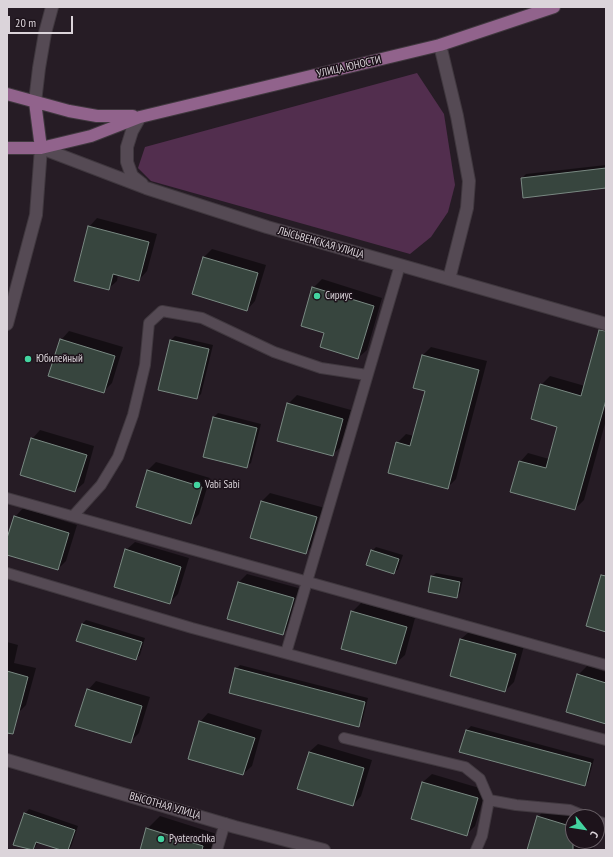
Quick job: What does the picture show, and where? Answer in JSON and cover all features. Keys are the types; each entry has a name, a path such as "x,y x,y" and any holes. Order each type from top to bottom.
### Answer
{"main road":[{"name":"УЛИЦА ЮНОСТИ","path":"140,116 440,45 554,7"},
{"path":"7,94 69,111 96,116 140,116"},
{"path":"35,102 41,148"},
{"name":"ЛЫСЬВЕНСКАЯ УЛИЦА","path":"7,148 41,148 91,136 140,116"}],"street":[{"path":"35,102 44,40 52,7"},
{"path":"440,45 457,116 469,181 467,208 449,279"},
{"path":"140,116 132,131 127,147 127,162 132,176 146,188"},
{"path":"7,324 36,215 41,148"},
{"name":"ЛЫСЬВЕНСКАЯ УЛИЦА","path":"41,148 146,188 267,227 606,324"},
{"name":"ВЫСОТНАЯ УЛИЦА","path":"7,760 324,850"}],"lane":[{"path":"286,653 400,265"},
{"path":"73,516 101,485 118,457 133,415 145,366 149,323 162,312 202,318 274,352 321,368 368,375"},
{"path":"7,498 606,665"},
{"path":"7,573 192,628 606,740"},
{"path":"344,738 465,768 480,779 489,800 482,836 476,850"},
{"path":"489,800 516,805 565,810"},
{"path":"217,850 225,823"}],"shaded area":[{"path":"417,73 444,114 455,185 448,212 431,237 410,254 151,181 138,168 145,147"}],"building":[{"path":"606,168 606,188 523,198 521,178"},
{"path":"88,226 149,242 139,281 113,274 109,290 74,281"},
{"path":"203,257 258,273 247,311 192,294"},
{"path":"312,287 374,306 358,359 320,347 324,333 301,326"},
{"path":"599,330 606,331 606,400 575,510 510,492 519,461 546,468 557,427 531,419 540,384 581,396"},
{"path":"60,339 115,356 104,393 48,376"},
{"path":"170,340 209,349 197,399 158,390"},
{"path":"422,355 479,370 448,489 388,473 396,442 410,446 425,391 413,388"},
{"path":"287,403 343,419 333,456 277,441"},
{"path":"213,417 257,428 247,468 203,457"},
{"path":"31,438 87,455 75,492 20,475"},
{"path":"147,470 202,487 191,524 136,507"},
{"path":"261,501 317,517 306,554 250,538"},
{"path":"14,516 69,533 58,570 7,555 7,538"},
{"path":"125,549 181,567 170,604 114,587"},
{"path":"371,550 399,559 394,574 366,565"},
{"path":"601,575 606,576 606,632 586,626"},
{"path":"431,576 460,582 457,598 428,592"},
{"path":"238,582 294,598 283,635 227,619"},
{"path":"351,611 407,627 396,664 341,649"},
{"path":"82,624 142,642 136,660 76,641"},
{"path":"460,639 516,654 505,692 450,676"},
{"path":"235,668 365,702 359,727 229,693"},
{"path":"7,671 28,677 13,734 7,733"},
{"path":"577,674 606,683 606,724 566,712"},
{"path":"87,689 142,706 131,743 75,726"},
{"path":"199,721 255,738 243,775 188,759"},
{"path":"466,730 591,763 585,786 459,752"},
{"path":"309,752 364,768 353,806 297,789"},
{"path":"422,782 478,798 467,836 411,819"},
{"path":"24,813 75,830 68,850 61,850 36,842 33,850 13,845"},
{"path":"537,816 565,825 565,849 573,849 573,850 527,850"},
{"name":"Pyaterochka","path":"146,828 203,846 202,850 140,850"}],"place":[{"name":"Сириус","path":"317,296"},
{"name":"Юбилейный","path":"28,359"},
{"name":"Vabi Sabi","path":"197,485"},
{"name":"Pyaterochka","path":"161,839"}]}
